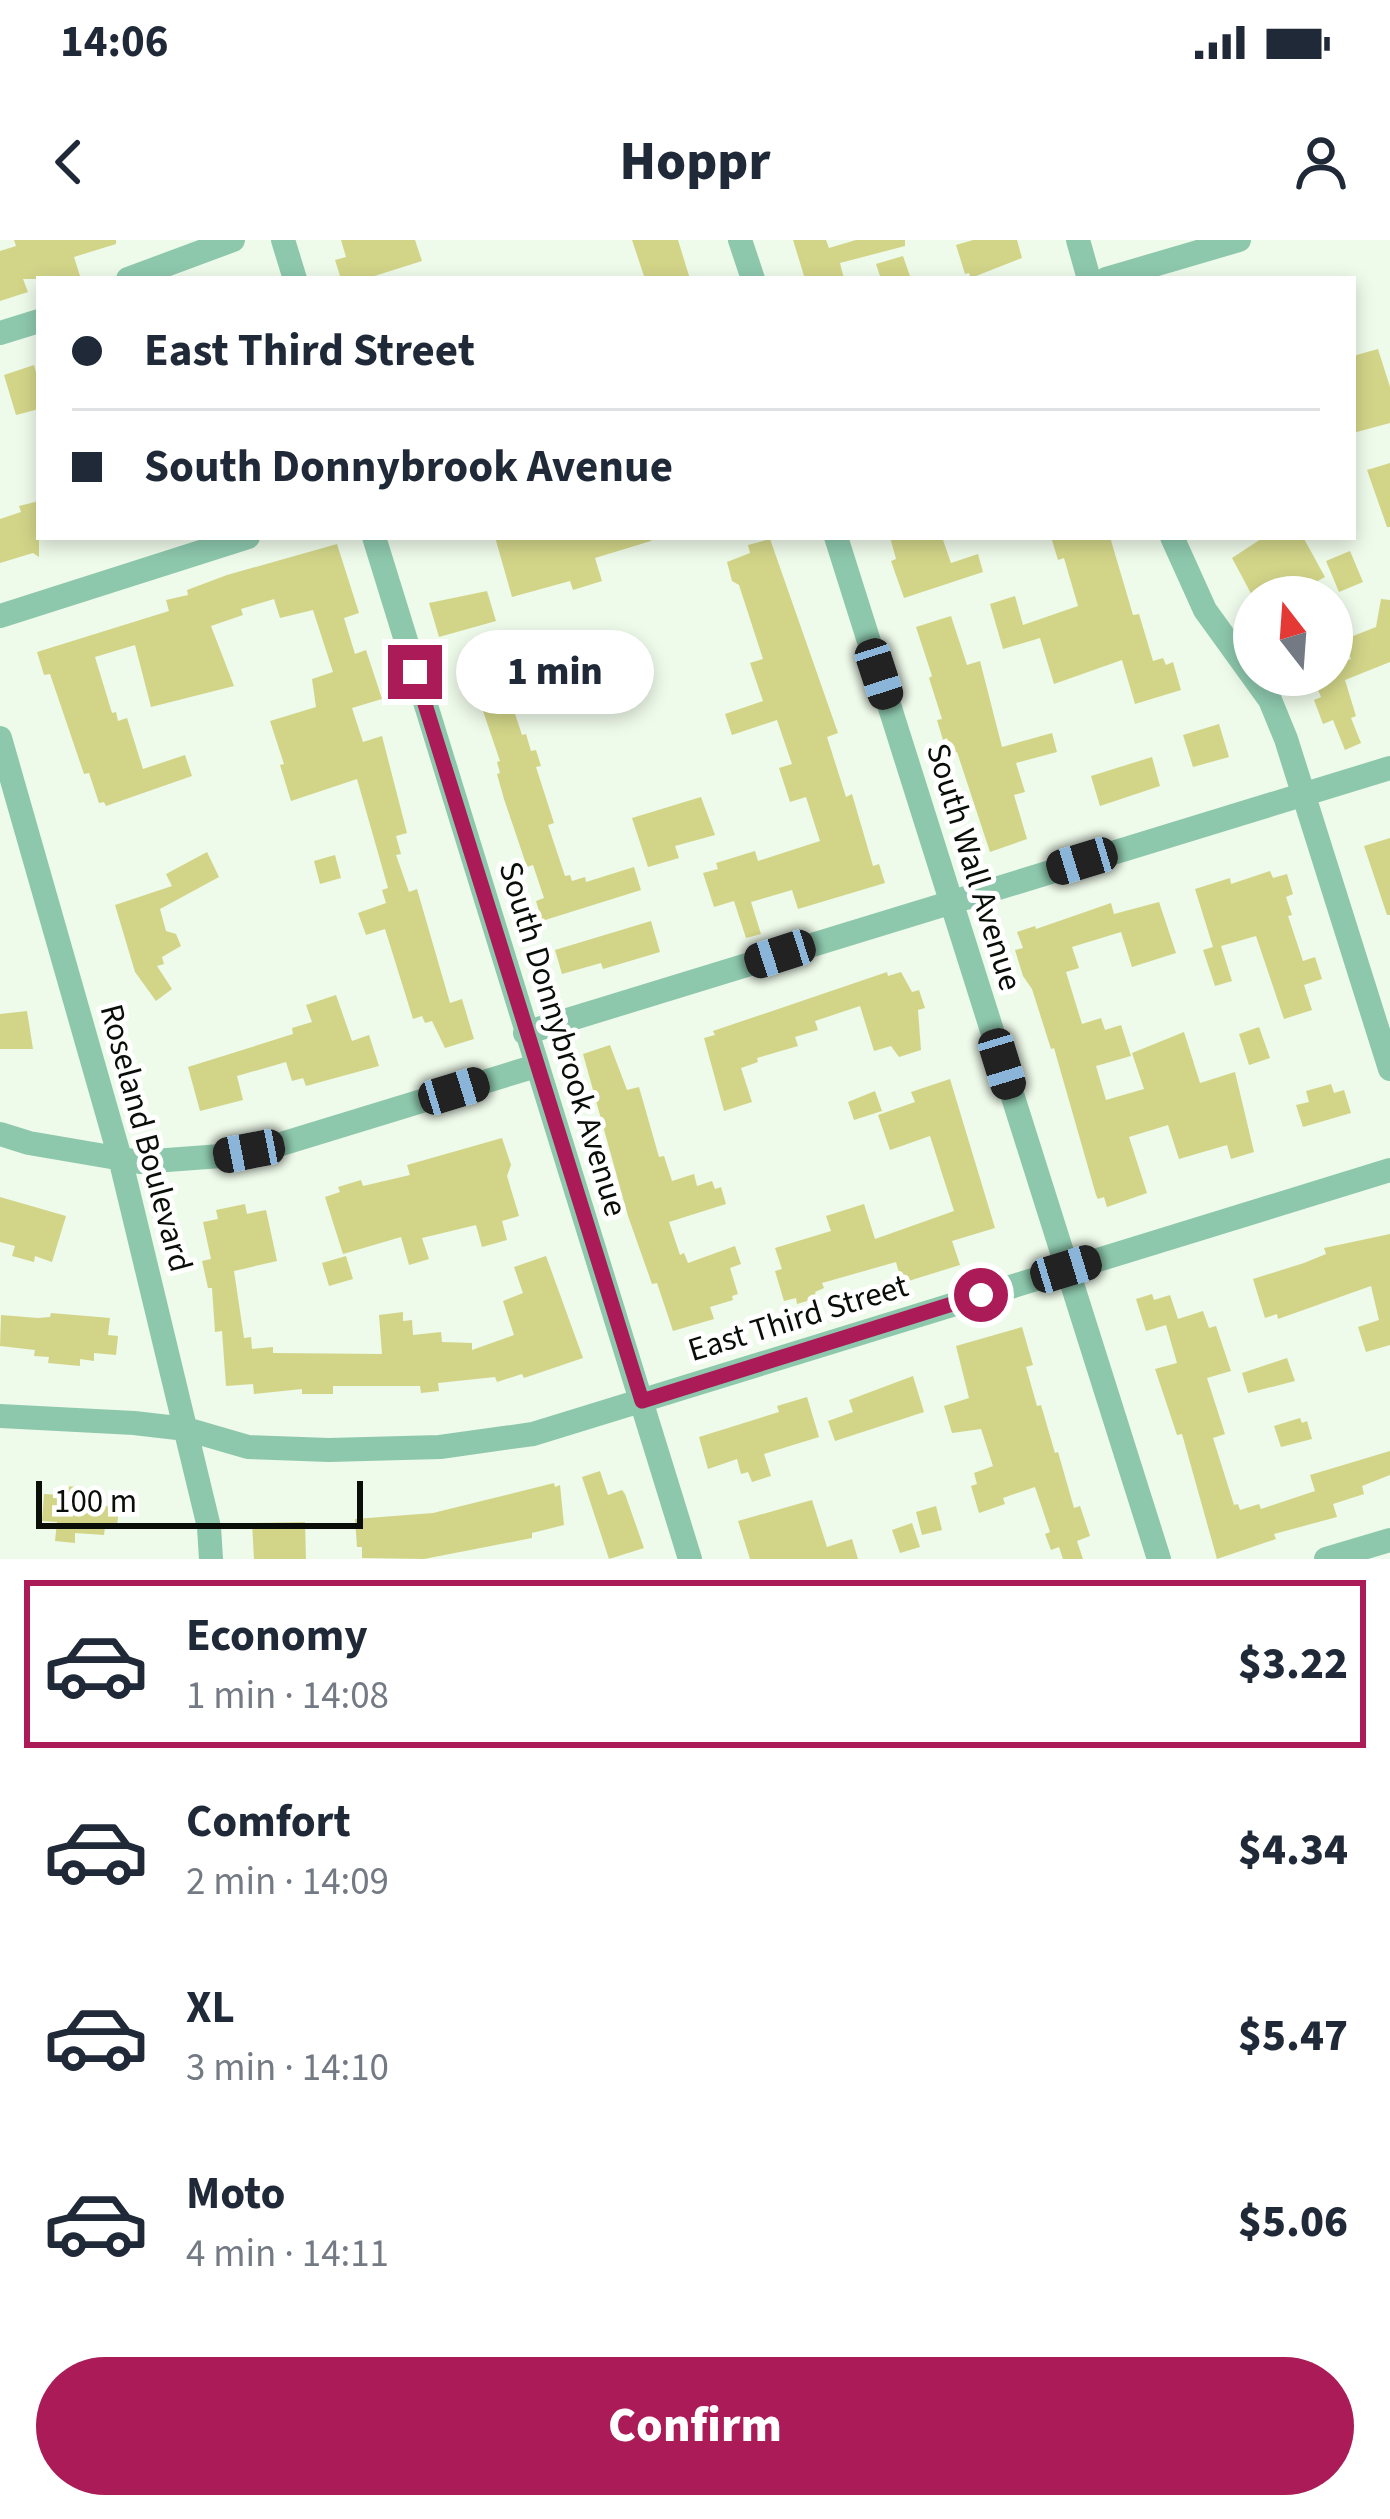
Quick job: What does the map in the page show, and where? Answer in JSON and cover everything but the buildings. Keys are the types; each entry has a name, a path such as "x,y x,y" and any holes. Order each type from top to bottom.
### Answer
{"street":[{"path":"136,276 233,240"},
{"path":"283,240 294,276"},
{"path":"740,240 752,276"},
{"path":"1078,240 1088,276"},
{"path":"1116,276 1239,240"},
{"path":"0,333 36,322"},
{"path":"0,616 239,540"},
{"name":"South Donnybrook Avenue","path":"375,540 690,1559"},
{"name":"South Wall Avenue","path":"837,540 1160,1559"},
{"path":"1173,540 1205,610 1270,700 1390,1069"},
{"name":"Roseland Boulevard","path":"0,738 120,1158 209,1527 211,1559"},
{"path":"525,1034 1390,768"},
{"path":"0,1134 120,1158 176,1160 278,1145 536,1066"},
{"name":"East Third Street","path":"0,1416 186,1429 248,1447 440,1447 533,1434 1390,1170"},
{"path":"1326,1559 1390,1540"}],"route":[{"path":"415,672 642,1401 981,1295"}]}
